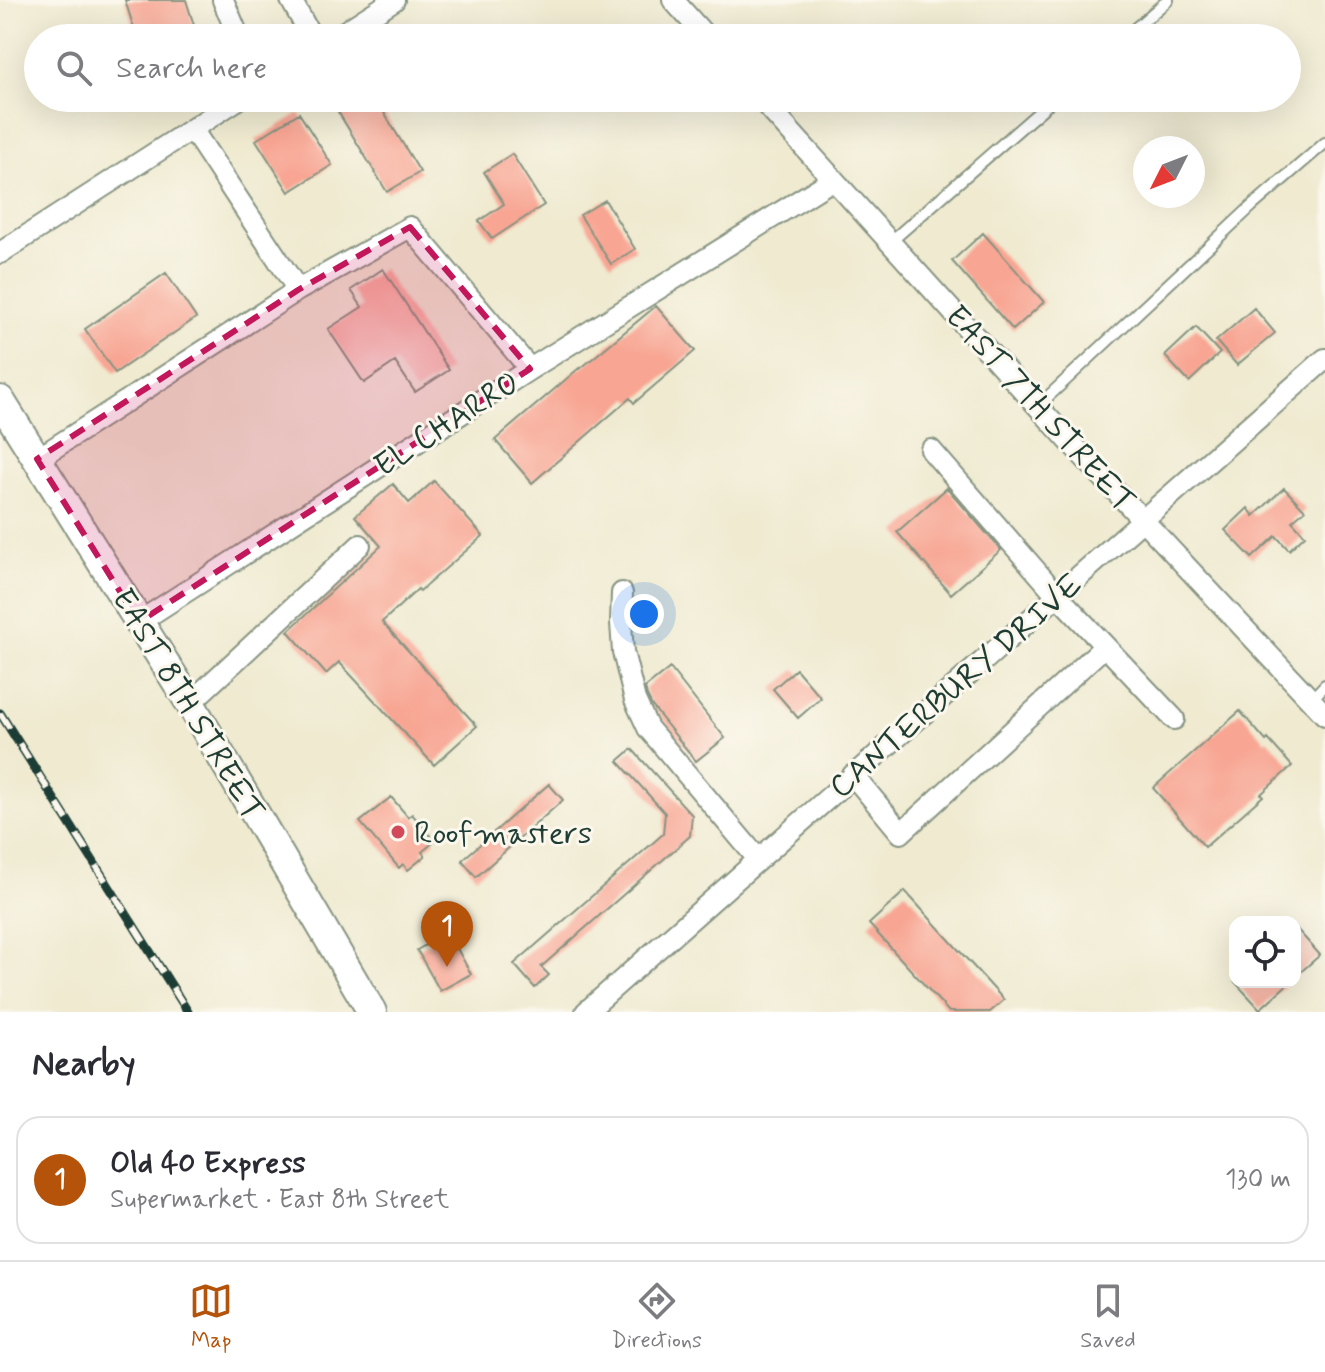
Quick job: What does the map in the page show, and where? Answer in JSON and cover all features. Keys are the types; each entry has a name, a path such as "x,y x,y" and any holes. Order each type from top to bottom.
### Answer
{"main road":[{"name":"EAST 8TH STREET","path":"0,400 190,703 372,1012"}],"street":[{"path":"223,0 233,24"},
{"path":"291,0 304,24"},
{"path":"357,24 394,0"},
{"path":"673,0 694,24"},
{"path":"0,253 218,112"},
{"name":"EAST 7TH STREET","path":"772,112 1143,519 1320,700"},
{"path":"37,459 298,290 192,129"},
{"path":"530,369 832,180"},
{"name":"EL CHARRO","path":"139,622 530,369 410,227 298,290"},
{"name":"CANTERBURY DRIVE","path":"586,1012 1325,359"},
{"path":"931,450 1057,595 1174,719"},
{"path":"190,703 360,545"},
{"path":"622,593 623,652 635,700 648,728 758,859"},
{"path":"853,775 901,833 1105,646"}],"lane":[{"path":"1140,24 1168,0"},
{"path":"889,243 1039,112"},
{"path":"1038,406 1252,206 1325,143"}],"highlighted area":[{"path":"410,227 530,369 139,622 37,459 298,290"}],"building":[{"path":"125,0 186,0 194,24 133,24"},
{"path":"338,112 384,112 420,172 387,192"},
{"path":"299,113 332,165 289,192 256,140"},
{"path":"512,154 544,205 492,239 479,221 504,204 484,172"},
{"path":"605,200 635,249 611,264 580,215"},
{"path":"983,233 1044,302 1013,330 952,261"},
{"path":"383,269 449,370 415,392 395,362 364,383 328,329 362,307 351,290"},
{"path":"166,273 196,318 115,373 85,329"},
{"path":"656,306 695,351 634,403 630,398 532,483 495,440"},
{"path":"1254,308 1275,333 1237,365 1216,341"},
{"path":"1196,327 1220,353 1189,382 1165,356"},
{"path":"434,481 483,536 382,622 477,726 434,765 339,662 326,674 288,631 381,546 355,516 393,484 409,503"},
{"path":"947,488 1001,550 951,594 897,532"},
{"path":"1284,488 1305,510 1292,521 1305,535 1289,550 1276,536 1252,558 1225,530 1248,508 1254,516"},
{"path":"670,668 725,738 696,761 647,696 645,688"},
{"path":"796,669 821,698 798,718 773,689"},
{"path":"1240,711 1292,766 1205,847 1153,788"},
{"path":"632,749 692,815 690,836 541,967 549,975 535,988 514,964 663,834 665,813 618,761"},
{"path":"549,784 563,800 476,877 462,860"},
{"name":"Roofmasters","path":"391,797 408,817 412,814 435,841 422,852 425,856 408,870 403,864 399,868 360,822"},
{"path":"905,891 1004,1000 990,1012 949,1012 869,924"},
{"path":"448,932 471,974 440,991 417,950"},
{"path":"1301,934 1320,955 1301,972"},
{"path":"1241,988 1283,988 1260,1009"}],"railway":[{"path":"0,713 188,1012"}],"place":[{"name":"Roofmasters","path":"398,832"},
{"name":"Old 40 Express","path":"447,967"}]}
